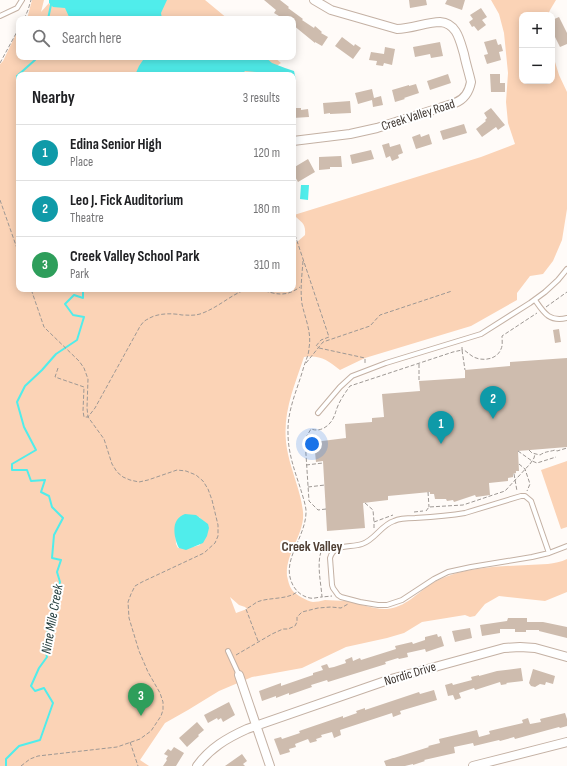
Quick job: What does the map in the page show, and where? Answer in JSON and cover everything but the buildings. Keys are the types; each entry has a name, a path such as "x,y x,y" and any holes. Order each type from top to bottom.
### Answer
{"street":[{"name":"Creek Valley Road","path":"296,141 350,134 377,128 441,108 461,100 466,96 471,82 460,37 453,27 447,23 440,22 403,30 397,29 331,10 314,0"},
{"name":"Nordic Drive","path":"196,766 216,746 231,736 256,725 391,679 504,648 535,648 567,657"},
{"path":"239,675 270,766"},
{"path":"473,766 494,763 567,742"}],"lane":[{"path":"0,16 17,8 22,0"},
{"path":"318,413 340,387 352,376 386,363 481,334 535,300 558,280 567,269"},
{"path":"535,300 546,315 552,318 567,318"},
{"path":"549,553 531,501 525,496 518,496 465,513 394,520 388,523 368,542 337,548 331,554 330,558 333,588 338,595 360,602 378,605 393,604 402,600 434,579 448,572 532,557 549,553 567,546"},
{"path":"228,651 239,675"}],"path":[{"path":"25,16 31,0"},
{"path":"0,63 16,34"},
{"path":"0,200 16,245"},
{"path":"296,239 329,337 321,340 316,346 318,347"},
{"path":"303,261 301,287 302,303 310,334 309,349 289,418 288,433 292,459 306,509 303,531 291,559 289,568 292,583 297,592 310,598 322,597"},
{"path":"296,291 301,287"},
{"path":"304,365 323,342 370,326 380,315 452,291"},
{"path":"32,292 44,327 79,361 84,368 88,379 88,417"},
{"path":"88,417 95,408 142,324 148,319 156,316 172,314 192,316 199,314 210,310 238,292"},
{"path":"272,292 280,294 294,292"},
{"path":"326,509 318,510 309,501 305,440 311,429 322,429 332,422 342,398 350,386 462,350 468,352 471,356 482,360 495,357 502,348 502,336 567,292"},
{"path":"460,340 465,370"},
{"path":"318,347 365,358"},
{"path":"419,363 419,382"},
{"path":"20,766 30,759 38,756 117,747 140,739 151,731 161,716 163,702 139,651 128,618 128,602 136,586 204,553 215,543 218,536 218,525 212,500 204,481 196,475 186,471 177,470 139,482 123,477 117,472 112,464 104,439 88,417 84,416 84,387 55,377 58,368"},
{"path":"529,450 532,453 540,454 546,451 557,451 567,448"},
{"path":"518,451 537,464 556,457"},
{"path":"306,465 323,463"},
{"path":"519,464 525,469 530,484 525,496"},
{"path":"514,474 518,496"},
{"path":"308,487 325,485"},
{"path":"428,492 429,508"},
{"path":"304,502 309,501"},
{"path":"365,503 373,510 374,522"},
{"path":"258,642 246,609 258,602 287,596 297,592"},
{"path":"233,661 235,656 272,634 295,626 297,617 302,612 318,608 341,608 353,600"},
{"path":"130,742 138,766"}],"shaded area":[{"path":"32,0 44,0 41,12 49,3 50,5 52,0 205,0 224,16 28,16"},
{"path":"491,0 556,0 549,12 519,12 519,84 555,84 555,62 567,92 567,209 562,240 553,261 543,274 530,276 517,293 517,300 471,326 365,358 340,370 324,359 304,357 289,404 286,428 288,454 303,512 301,528 289,559 287,576 289,585 294,592 299,596 313,602 325,600 346,601 387,609 406,603 433,583 458,573 488,568 553,563 567,559 567,592 545,601 499,596 485,604 475,616 470,617 465,615 422,622 404,633 346,647 302,668 252,677 219,691 165,723 140,760 149,766 0,766 0,64 3,61 16,34 16,60 278,60 281,63 268,72 246,72 214,62 215,72 16,72 16,292 296,292 296,242 305,235 305,228 296,217 296,214 481,157 515,144 508,123 506,102 508,73 504,33 499,14","holes":["199,517 202,520 200,545 178,548 176,544 175,526","230,597 239,605 247,609 236,613"]},
{"path":"567,461 567,527 561,529 541,470"}],"water":[{"path":"49,0 167,0 161,13 162,16 69,16 65,8 53,7 49,3"},
{"path":"143,60 268,60 272,63 294,72 136,72"},
{"path":"301,185 309,185 308,200 300,199"},
{"path":"185,514 196,515 208,524 209,528 203,543 186,550 179,548 176,542 174,530 177,520"}],"waterway":[{"name":"Nine Mile Creek","path":"49,16 52,0"},
{"name":"Nine Mile Creek","path":"22,72 35,60"},
{"name":"Nine Mile Creek","path":"6,766 6,759 19,746 40,740 53,703 44,688 35,691 31,686 39,668 47,657 44,646 60,582 57,572 61,560 52,558 54,535 63,518 52,507 49,496 41,492 45,480 31,481 27,470 12,470 12,464 36,450 24,427 17,402 25,386 56,354 77,340 84,317 73,315 65,304 74,295 83,298 83,292"}],"place":[{"name":"Leo J. Fick Auditorium","path":"493,419"},
{"name":"Edina Senior High","path":"441,444"},
{"name":"Creek Valley School Park","path":"141,716"}],"district":[{"name":"Creek Valley","path":"312,546"}]}
